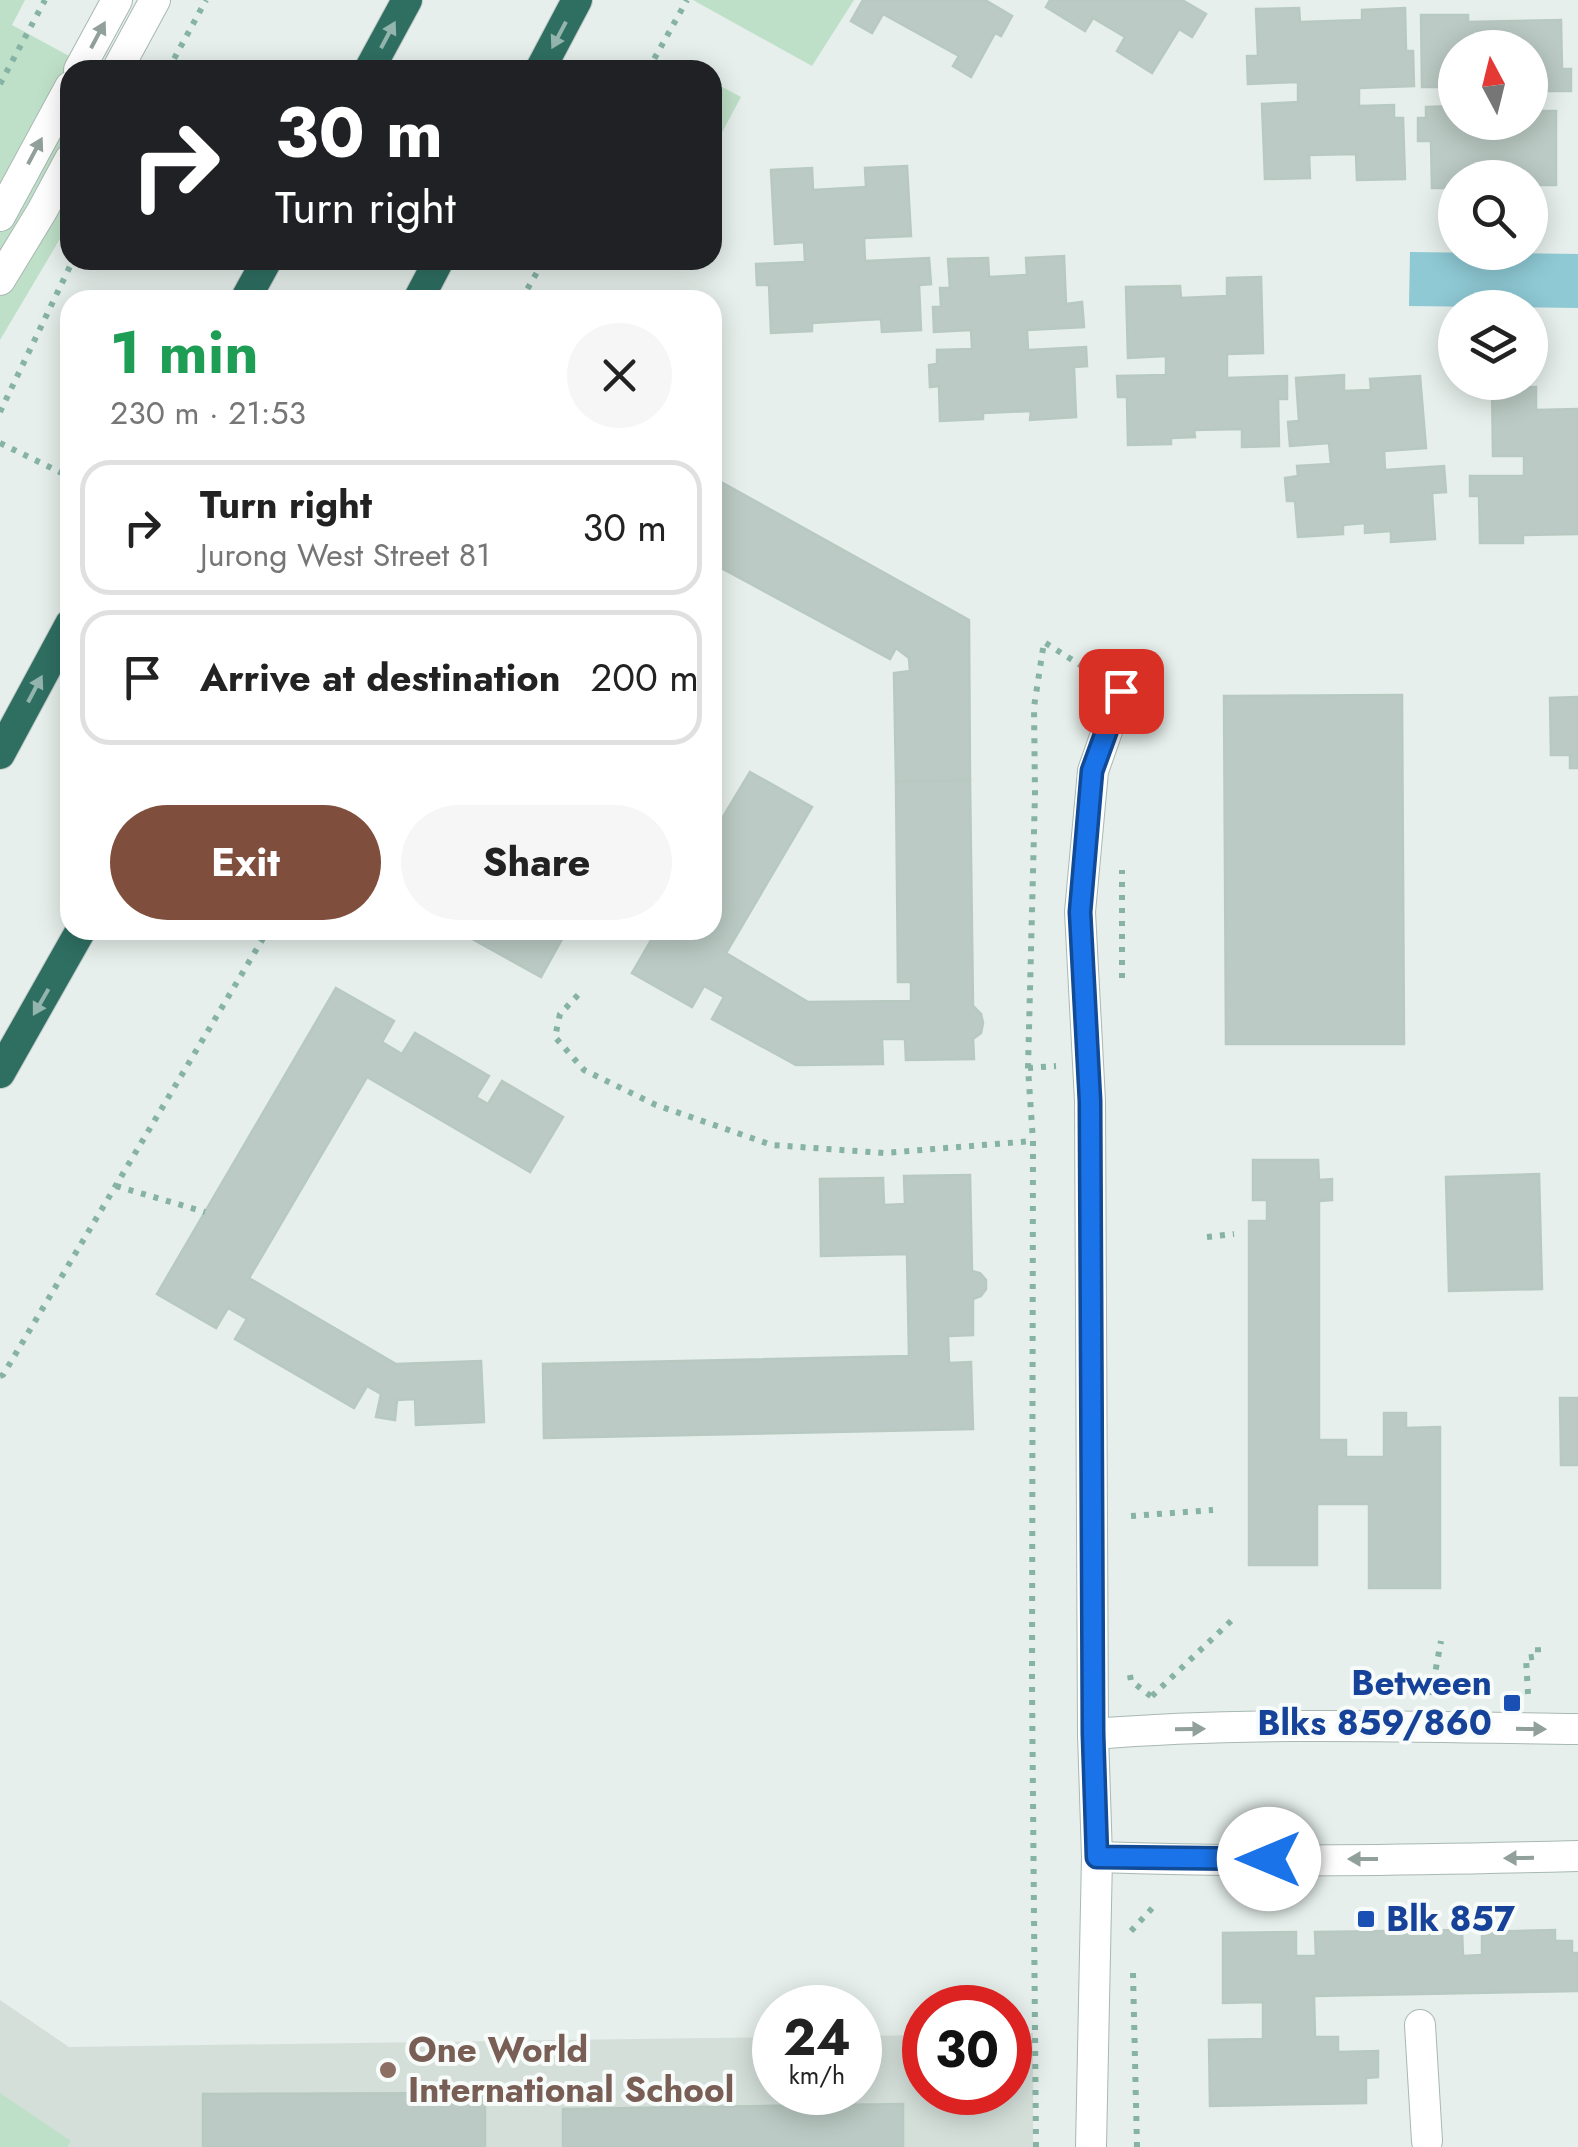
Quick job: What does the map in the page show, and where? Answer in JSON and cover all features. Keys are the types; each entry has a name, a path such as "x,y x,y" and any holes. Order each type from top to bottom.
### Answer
{"highway":[{"path":"374,60 407,0"},
{"path":"545,60 577,0"},
{"path":"0,754 60,643"},
{"path":"0,1073 76,940"}],"street":[{"path":"84,60 117,0"},
{"path":"122,60 154,0"},
{"path":"0,216 60,105"},
{"path":"0,280 60,178"},
{"path":"1091,2147 1097,1857 1090,1101 1080,912 1092,771 1121,691"},
{"path":"1093,1734 1152,1729 1344,1727 1578,1729"},
{"path":"1097,1857 1578,1856"},
{"path":"1420,2025 1427,2142"}],"path":[{"path":"0,84 44,0"},
{"path":"173,60 206,0"},
{"path":"654,60 687,0"},
{"path":"0,412 68,270"},
{"path":"0,444 60,472"},
{"path":"1036,2147 1033,1141 1028,1068 1034,706 1044,642 1121,691"},
{"path":"0,1376 262,940"},
{"path":"578,995 560,1014 555,1037 584,1070 656,1105 772,1145 884,1152 1033,1141"},
{"path":"116,1186 205,1212"},
{"path":"1207,1237 1234,1234"},
{"path":"1130,1516 1213,1510"},
{"path":"1152,1697 1232,1620"},
{"path":"1527,1680 1526,1658 1538,1656 1538,1640"},
{"path":"1433,1684 1441,1641"},
{"path":"1132,1949 1131,1930 1157,1904"},
{"path":"1132,1969 1138,2147"}],"shaded area":[{"name":"One World International School","path":"0,2000 69,2047 752,2037 752,2115 882,2115 882,2036 902,2035 902,2115 1032,2115 1033,2033 1033,2147 0,2147"}],"green space":[{"path":"0,0 25,0 12,25 77,60 60,60 60,239 0,340"},
{"path":"693,0 854,0 812,66"},
{"path":"722,87 741,97 722,132"},
{"path":"0,2093 71,2141 67,2147 0,2147"}],"water":[{"path":"1410,252 1438,252 1438,270 1548,270 1548,254 1578,254 1578,308 1548,308 1548,290 1438,290 1438,306 1409,306"}],"building":[{"path":"863,0 985,0 1012,16 1001,36 995,33 971,77 953,66 959,56 883,14 872,33 851,21"},
{"path":"1050,0 1182,0 1206,14 1192,37 1179,29 1152,73 1117,51 1125,37 1093,18 1085,31 1046,7"},
{"path":"1299,8 1300,22 1362,20 1362,10 1405,8 1406,51 1413,51 1414,86 1359,88 1359,106 1394,105 1394,118 1403,118 1405,179 1357,180 1356,154 1309,155 1310,178 1265,179 1262,104 1298,102 1298,82 1248,84 1247,56 1258,56 1256,9"},
{"path":"1421,15 1468,15 1468,22 1561,20 1562,69 1571,69 1571,91 1548,91 1548,30 1438,30 1438,87 1422,87"},
{"path":"1426,107 1438,107 1438,140 1548,140 1548,111 1556,111 1556,185 1548,185 1548,160 1438,160 1438,188 1432,188 1431,141 1418,141 1418,118 1426,118"},
{"path":"907,166 911,236 864,238 865,261 929,258 931,284 919,285 921,330 882,332 881,319 812,323 812,331 771,333 769,285 757,285 756,264 805,262 804,242 775,244 771,170 812,168 813,190 866,187 865,168"},
{"path":"1064,256 1066,304 1082,302 1084,327 1027,330 1028,350 1086,347 1087,366 1074,367 1076,417 1030,420 1031,411 983,413 983,419 940,421 939,386 930,387 929,365 937,364 937,350 972,349 971,330 934,332 933,307 941,307 940,288 950,288 948,259 988,258 989,277 1027,275 1026,258"},
{"path":"1261,277 1263,353 1227,354 1227,378 1287,376 1287,399 1278,399 1279,446 1242,447 1242,429 1194,430 1195,437 1171,438 1171,444 1128,445 1127,397 1118,397 1117,376 1166,375 1166,356 1128,358 1126,287 1180,286 1181,298 1227,296 1227,278"},
{"path":"1344,375 1344,391 1371,390 1370,379 1420,376 1426,448 1384,451 1385,470 1444,466 1446,492 1432,493 1435,539 1391,542 1391,531 1365,533 1365,523 1343,525 1343,534 1298,537 1295,501 1287,501 1285,478 1298,476 1297,466 1331,464 1329,443 1290,446 1288,422 1299,421 1296,378"},
{"path":"1492,400 1536,400 1536,410 1578,409 1578,534 1523,535 1523,543 1480,543 1479,496 1470,496 1470,476 1524,476 1524,456 1493,456"},
{"path":"722,483 969,620 970,780 896,782 894,673 910,671 909,658 896,648 890,659 722,568"},
{"path":"1402,695 1404,1044 1226,1044 1224,696"},
{"path":"1578,697 1578,768 1570,768 1570,755 1551,755 1550,698"},
{"path":"750,772 812,807 726,953 808,1002 911,1001 911,982 898,982 896,782 970,780 973,1006 983,1023 981,1033 973,1039 974,1059 906,1060 905,1039 882,1039 883,1064 796,1065 712,1019 724,997 704,986 692,1007 632,973 651,940 722,940 722,818"},
{"path":"474,940 561,940 541,977"},
{"path":"336,988 394,1021 382,1042 402,1054 415,1033 489,1076 476,1097 488,1104 502,1081 563,1117 530,1172 367,1077 249,1278 396,1364 481,1361 484,1422 416,1425 415,1399 397,1400 395,1420 376,1417 381,1394 367,1386 354,1408 235,1339 247,1319 228,1308 216,1328 157,1294"},
{"path":"1253,1160 1318,1160 1319,1180 1332,1179 1332,1200 1319,1201 1319,1440 1346,1440 1346,1457 1384,1457 1384,1413 1406,1413 1406,1428 1440,1427 1440,1588 1369,1588 1369,1504 1317,1504 1317,1565 1249,1565 1249,1221 1267,1221 1267,1200 1253,1200"},
{"path":"1539,1174 1542,1289 1449,1291 1446,1177"},
{"path":"970,1175 972,1271 986,1280 986,1289 973,1299 973,1335 948,1336 949,1363 971,1362 973,1429 544,1438 543,1364 909,1356 907,1254 821,1256 820,1179 883,1178 884,1205 905,1204 904,1176"},
{"path":"1560,1398 1578,1398 1578,1465 1561,1465"},
{"path":"1462,1930 1463,1956 1482,1955 1482,1932 1555,1930 1555,1941 1572,1941 1572,1953 1578,1953 1578,1991 1314,1996 1315,2037 1338,2037 1338,2052 1378,2051 1378,2077 1366,2078 1366,2103 1210,2106 1209,2040 1263,2039 1263,2002 1223,2003 1223,1933 1296,1932 1296,1956 1316,1956 1315,1932"},
{"name":"One World International School","path":"485,2093 485,2147 203,2147 203,2094"},
{"name":"One World International School","path":"882,2104 902,2104 903,2147 563,2147 563,2109 752,2106 752,2115 882,2115"}],"place":[{"name":"Between Blks 859/860","path":"1512,1703"},
{"name":"Blk 857","path":"1366,1919"},
{"name":"One World International School","path":"388,2070"}],"route":[{"path":"1121,691 1092,771 1080,912 1090,1101 1097,1857 1269,1859"}]}
